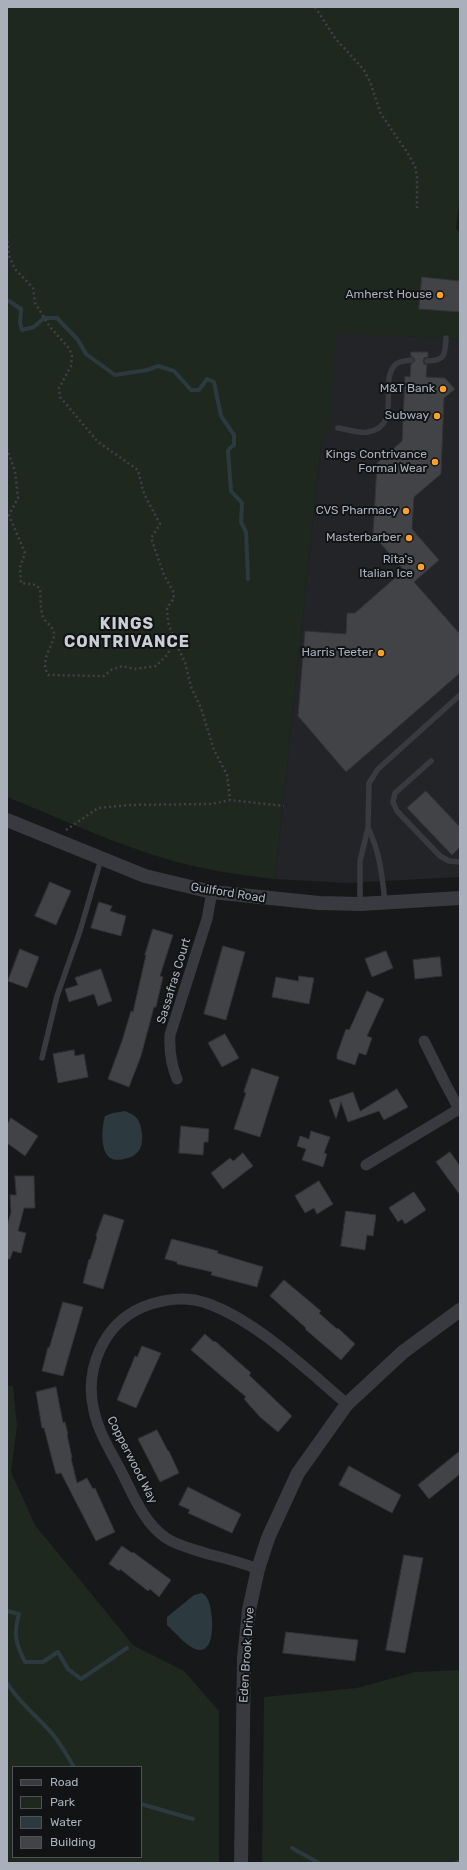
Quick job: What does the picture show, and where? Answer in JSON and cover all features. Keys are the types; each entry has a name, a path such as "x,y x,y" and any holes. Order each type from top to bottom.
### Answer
{"street":[{"name":"Guilford Road","path":"7,820 145,876 212,892 318,904 360,904 460,898"},
{"name":"Sassafras Court","path":"177,1079 170,1062 170,1035 207,919 212,892"},
{"path":"366,1165 459,1110 424,1041"},
{"name":"Copperwood Way","path":"258,1569 180,1545 166,1538 157,1530 136,1502 99,1427 94,1412 91,1394 92,1379 95,1362 102,1345 111,1330 122,1319 149,1305 168,1300 188,1299 205,1302 230,1314 257,1330 347,1404"},
{"name":"Eden Brook Drive","path":"241,1863 244,1658 249,1610 258,1569 279,1512 298,1473 347,1404 403,1352 460,1310"}],"lane":[{"path":"427,361 437,361 443,358 446,338"},
{"path":"338,428 367,433 379,428 385,421 388,412 390,378 392,370 396,364 411,360"},
{"path":"360,904 360,861 368,828 368,783 372,776 410,738 460,695"},
{"path":"431,761 395,793 393,802 397,811 440,856 449,861 460,862"},
{"path":"368,828 376,844 381,862 385,902"},
{"path":"42,1058 57,996 80,931 101,859"}],"path":[{"path":"315,7 334,38 364,70 374,93 380,114 415,166 417,177 417,208"},
{"path":"7,236 9,256 15,269 33,288 35,304 50,327 69,348 72,356 71,366 59,388 60,397 98,442 138,470 144,494 160,524 151,538 174,598 167,608 168,622 185,662 191,688 201,708 214,750 227,775 230,800"},
{"path":"7,449 15,471 18,498 9,515 25,553 20,567 21,583 36,585 40,589 44,617 52,628 54,634 46,662 45,670 48,675 104,676 111,670 122,666 136,668 156,666 168,654 174,639"},
{"path":"53,839 98,808 128,805 211,804 230,800 284,806"}],"shaded area":[{"path":"333,332 460,339 460,877 346,883 275,879"}],"green space":[{"path":"7,7 460,7 460,196 456,229 460,233 460,339 336,333 330,429 322,436 275,879 211,870 152,855 110,840 7,797"},
{"path":"7,1386 13,1386 17,1426 11,1472 35,1525 134,1646 184,1671 219,1711 219,1863 7,1863"},
{"path":"460,1670 460,1863 262,1863 264,1697 357,1688 415,1672"}],"water":[{"path":"125,1111 138,1119 142,1133 142,1143 139,1150 133,1156 114,1160 108,1156 103,1145 102,1132 104,1120 105,1116"},
{"path":"202,1593 206,1596 210,1605 212,1631 211,1640 202,1650 195,1649 180,1638 167,1625 167,1617 194,1595"}],"building":[{"name":"Amherst House","path":"422,277 460,281 460,312 419,309"},
{"name":"Harris Teeter","path":"411,352 428,352 428,357 424,358 423,361 424,364 427,365 426,377 445,378 455,389 444,398 441,474 414,497 412,529 439,560 414,582 460,634 460,673 346,772 298,716 305,631 346,634 347,613 355,613 404,570 373,535 377,463 402,441 405,376 410,377 411,364 415,361 411,356"},
{"path":"426,791 460,827 460,847 452,855 407,808"},
{"path":"50,882 71,891 56,925 35,916"},
{"path":"99,902 112,906 110,911 126,916 121,936 91,928"},
{"path":"153,929 173,935 160,976 163,977 156,1007 154,1007 141,1056 129,1087 108,1079 131,1011 133,1012 145,955"},
{"path":"223,946 245,952 226,1020 204,1014"},
{"path":"20,949 39,957 27,988 8,981"},
{"path":"386,951 393,968 372,977 365,959"},
{"path":"440,957 442,976 415,979 413,960"},
{"path":"101,969 112,1001 98,1006 94,994 69,1002 65,989 78,985 75,978"},
{"path":"299,976 314,978 309,1004 272,997 276,977 298,981"},
{"path":"367,991 384,999 367,1036 372,1038 366,1055 359,1053 355,1065 337,1059 337,1054 346,1029 349,1030"},
{"path":"225,1034 239,1058 222,1067 208,1043"},
{"path":"74,1050 75,1056 84,1054 88,1077 58,1083 53,1054"},
{"path":"252,1068 279,1077 260,1137 234,1129 246,1093 244,1092"},
{"path":"397,1089 408,1107 384,1120 379,1111 348,1122 341,1102 336,1119 329,1100 353,1092 360,1111"},
{"path":"11,1118 38,1136 25,1156 7,1143 7,1125"},
{"path":"181,1126 209,1129 208,1142 204,1142 203,1155 179,1153"},
{"path":"311,1131 330,1137 324,1153 327,1154 323,1167 302,1160 306,1149 297,1146 300,1136 309,1139"},
{"path":"450,1152 460,1166 460,1195 436,1162"},
{"path":"243,1153 253,1166 223,1189 211,1173 230,1158 233,1161"},
{"path":"15,1176 34,1176 35,1208 24,1208 18,1231 26,1233 21,1253 13,1251 10,1259 7,1259 7,1226 11,1212 10,1195 16,1195"},
{"path":"319,1181 333,1204 317,1214 314,1208 305,1213 295,1196"},
{"path":"414,1192 426,1210 405,1224 402,1219 398,1222 389,1208"},
{"path":"346,1211 376,1215 373,1236 367,1235 365,1250 341,1246"},
{"path":"104,1214 124,1220 103,1289 83,1283 89,1259 90,1260 97,1237 96,1236"},
{"path":"172,1239 218,1251 217,1253 263,1267 257,1287 211,1275 212,1272 177,1264 177,1262 165,1259"},
{"path":"284,1280 321,1311 319,1313 355,1344 341,1360 270,1296"},
{"path":"63,1302 83,1307 63,1376 42,1371 48,1347 49,1348"},
{"path":"205,1334 251,1373 249,1375 292,1416 278,1432 260,1417 244,1399 246,1397 191,1350"},
{"path":"142,1346 161,1353 136,1408 117,1400 135,1356 137,1357"},
{"path":"56,1387 63,1423 65,1422 68,1434 71,1458 77,1483 87,1478 93,1489 95,1488 115,1532 96,1541 61,1473 56,1474 44,1428 42,1428 36,1392"},
{"path":"157,1430 179,1473 160,1482 138,1439"},
{"path":"460,1451 460,1474 429,1499 418,1485"},
{"path":"349,1466 401,1495 392,1513 339,1485"},
{"path":"188,1487 241,1514 232,1533 188,1513 190,1510 179,1505"},
{"path":"122,1546 132,1553 133,1552 171,1580 159,1597 150,1589 148,1591 120,1569 119,1571 109,1564"},
{"path":"404,1555 423,1558 405,1653 386,1650"},
{"path":"286,1632 358,1640 355,1661 283,1653"}],"waterway":[{"path":"7,301 21,309 20,323 22,330 34,327 44,318 57,318 78,340 86,354 115,375 147,370 158,366 174,371 191,390 199,390 207,379 214,382 221,416 234,435 234,445 228,451 231,491 242,503 241,522 246,532 248,579"},
{"path":"7,1611 19,1614 16,1628 16,1639 19,1650 25,1662 43,1662 58,1652 68,1669 81,1679 127,1648"},
{"path":"7,1683 21,1702 56,1738 73,1766"},
{"path":"142,1804 193,1819"},
{"path":"292,1848 319,1863"},
{"path":"456,1863 460,1861"}],"place":[{"name":"Amherst House","path":"440,295"},
{"name":"M&T Bank","path":"443,389"},
{"name":"Subway","path":"437,416"},
{"name":"Kings Contrivance Formal Wear","path":"435,462"},
{"name":"CVS Pharmacy","path":"406,511"},
{"name":"Masterbarber","path":"409,538"},
{"name":"Rita's Italian Ice","path":"421,567"},
{"name":"Harris Teeter","path":"381,653"}],"district":[{"name":"KINGS CONTRIVANCE","path":"127,633"}]}
